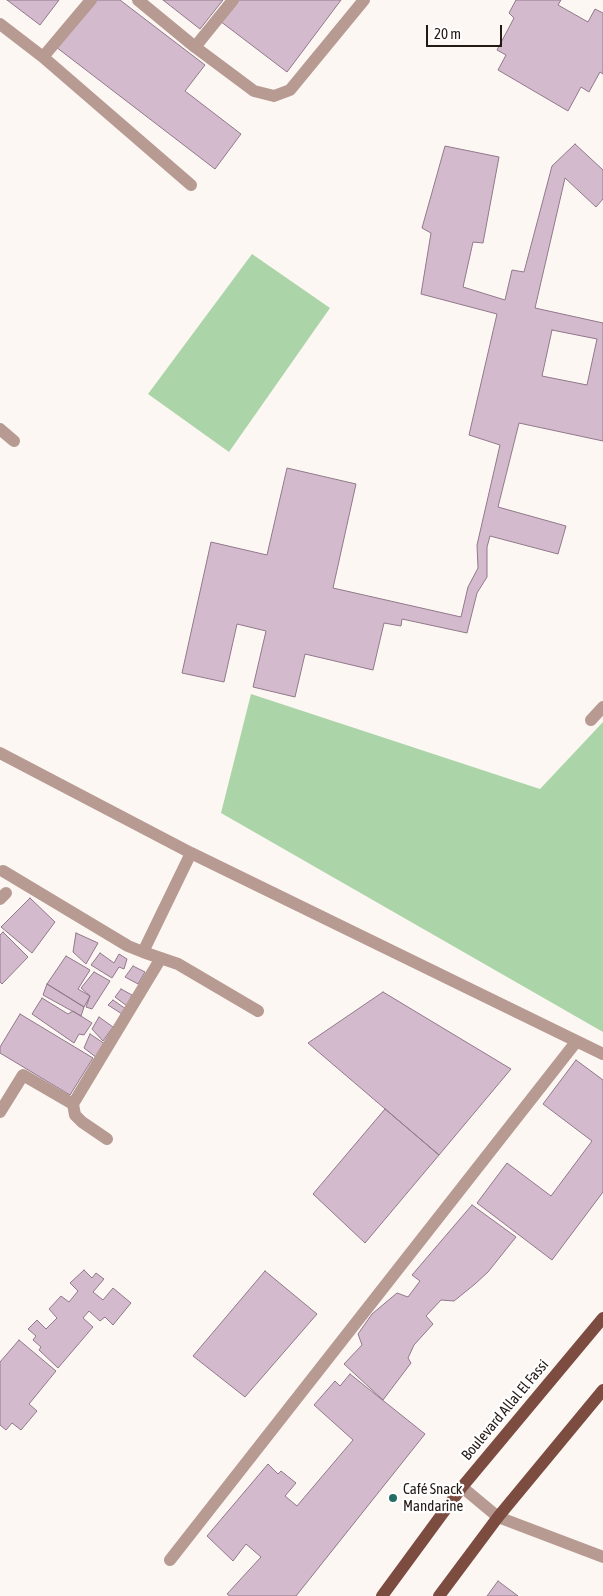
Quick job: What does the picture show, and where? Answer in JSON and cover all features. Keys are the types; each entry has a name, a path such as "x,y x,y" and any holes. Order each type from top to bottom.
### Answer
{"main road":[{"name":"Boulevard Allal El Fassi","path":"382,1596 462,1487 603,1318"},
{"path":"439,1596 498,1516 603,1390"}],"street":[{"path":"42,57 91,0"},
{"path":"138,0 195,48 254,91 274,96 290,90 364,0"},
{"path":"195,48 233,0"},
{"path":"0,24 42,57 190,185"},
{"path":"0,428 14,440"},
{"path":"591,720 603,707"},
{"path":"0,753 192,853 603,1054"},
{"path":"143,952 192,853"},
{"path":"3,871 128,946 197,974 258,1011"},
{"path":"107,1139 75,1115 73,1104 161,958"},
{"path":"170,1560 576,1042"},
{"path":"0,1112 23,1075 73,1104"},
{"path":"462,1487 498,1516 603,1557"}],"green space":[{"path":"252,254 330,308 229,452 148,394"},
{"path":"251,694 540,789 603,722 603,1032 221,813"}],"building":[{"path":"7,0 59,0 40,25"},
{"path":"92,0 120,0 205,65 185,91 241,134 215,169 56,47"},
{"path":"163,0 223,0 200,29"},
{"path":"236,0 341,0 287,72 220,21"},
{"path":"516,0 561,0 558,5 588,22 595,9 603,13 603,74 600,72 589,92 581,87 568,111 498,70 506,55 497,50 514,18 509,13"},
{"path":"575,144 603,170 603,199 596,207 565,178 535,308 603,323 603,441 519,423 498,507 566,526 558,554 490,536 487,547 487,577 477,593 467,633 402,619 401,626 384,623 373,670 305,654 295,697 253,687 266,631 237,624 224,682 182,673 211,542 267,555 287,468 356,484 333,588 461,617 468,587 478,568 477,545 500,445 469,435 497,314 421,294 431,233 422,228 445,146 499,157 483,243 473,242 463,287 505,300 512,270 524,272 552,166","holes":["552,330 597,339 587,385 542,376"]},
{"path":"30,898 55,922 32,953 1,927"},
{"path":"3,932 28,957 2,984 0,982 0,935"},
{"path":"76,933 98,943 86,964 73,952"},
{"path":"100,953 114,963 119,954 127,959 124,969 119,967 112,978 91,965"},
{"path":"66,956 90,970 78,989 90,996 84,1007 47,984"},
{"path":"133,966 145,972 138,984 125,977"},
{"path":"94,972 110,981 92,1009 86,1007 90,996 81,988"},
{"path":"47,984 84,1007 81,1016 43,995"},
{"path":"121,989 132,995 127,1006 115,997"},
{"path":"383,992 511,1069 439,1155 308,1043"},
{"path":"42,998 68,1014 73,1011 92,1023 84,1035 79,1034 74,1043 32,1014"},
{"path":"113,1000 126,1009 122,1014 108,1005"},
{"path":"20,1014 93,1058 70,1095 0,1053 0,1047"},
{"path":"99,1017 113,1027 103,1041 92,1029"},
{"path":"90,1034 105,1044 97,1058 84,1048"},
{"path":"576,1060 603,1080 603,1192 552,1260 477,1203 507,1163 551,1196 592,1141 543,1104"},
{"path":"385,1109 439,1155 365,1243 313,1194"},
{"path":"472,1205 516,1237 488,1272 475,1284 454,1301 441,1300 426,1316 433,1324 414,1345 408,1358 411,1363 383,1400 344,1364 362,1345 358,1334 372,1314 397,1293 408,1297 420,1281 412,1275"},
{"path":"84,1270 92,1278 96,1273 104,1279 93,1292 103,1300 113,1288 131,1303 113,1325 105,1317 100,1321 89,1311 83,1318 93,1327 58,1368 39,1350 41,1347 33,1340 36,1336 28,1329 37,1320 46,1329 57,1318 49,1309 61,1296 69,1302 78,1291 70,1283"},
{"path":"265,1271 317,1314 245,1397 193,1356"},
{"path":"19,1340 56,1371 29,1404 37,1411 21,1430 12,1423 6,1430 0,1425 0,1362"},
{"path":"350,1374 425,1434 296,1596 230,1596 227,1594 261,1557 246,1544 233,1561 207,1536 268,1464 278,1474 281,1471 296,1483 285,1496 297,1506 353,1440 314,1405 335,1381 340,1386"},
{"path":"498,1581 518,1596 487,1596"}],"place":[{"name":"Café Snack Mandarine","path":"393,1498"}]}
